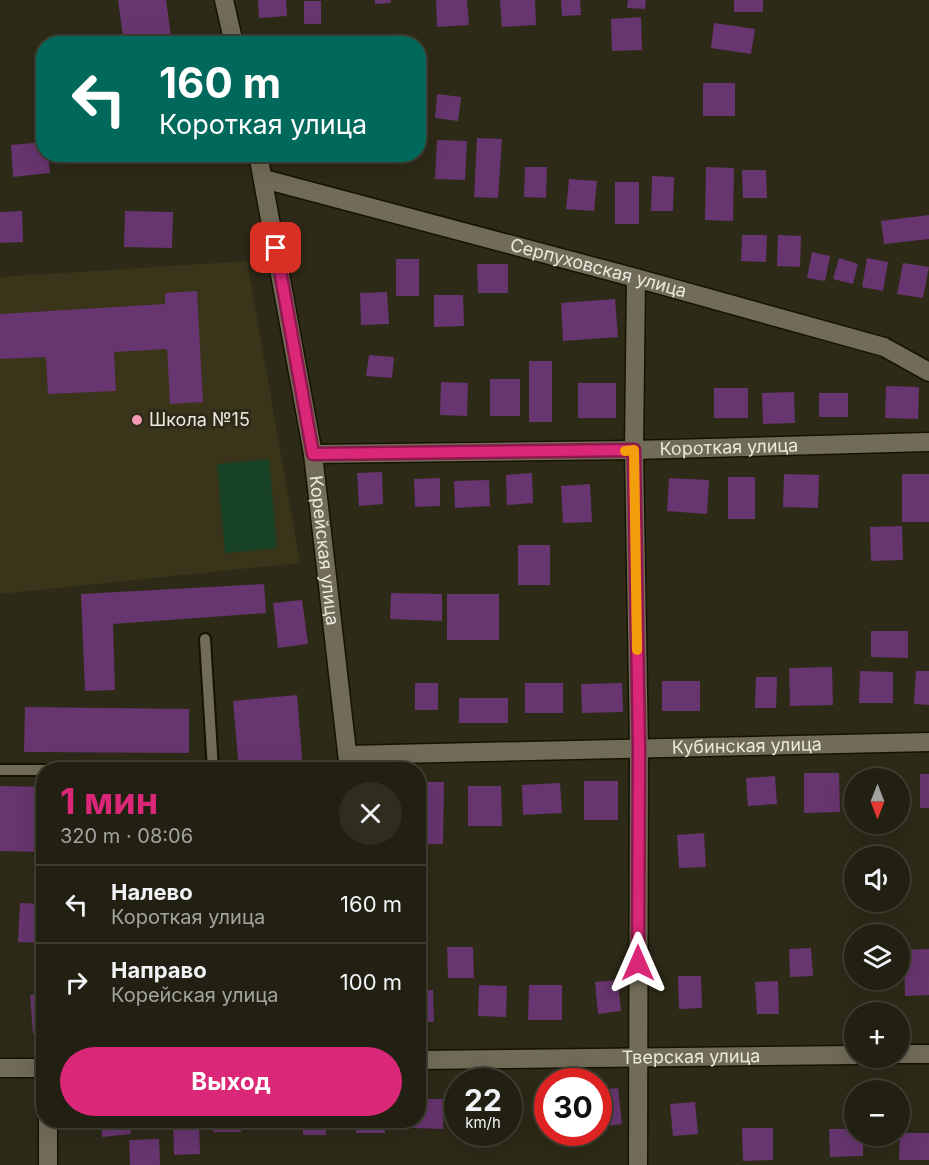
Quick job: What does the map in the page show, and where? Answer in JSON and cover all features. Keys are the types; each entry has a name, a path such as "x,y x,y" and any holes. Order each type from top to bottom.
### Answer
{"street":[{"path":"224,0 232,36"},
{"name":"Корейская улица","path":"260,162 313,454 348,762"},
{"name":"Серпуховская улица","path":"264,179 884,347 929,372"},
{"path":"636,278 634,450 639,748 638,1165"},
{"name":"Короткая улица","path":"313,454 634,450 929,442"},
{"name":"Кубинская улица","path":"348,762 639,748 929,742"},
{"path":"910,1054 929,1054"},
{"name":"Тверская улица","path":"426,1060 844,1055"},
{"path":"0,1068 36,1068"},
{"path":"48,1128 48,1165"}],"lane":[{"path":"205,639 213,762"},
{"path":"0,770 36,770"}],"shaded area":[{"name":"Школа №15","path":"247,261 300,563 0,594 0,277"}],"green space":[{"path":"269,459 277,548 225,553 217,464"}],"building":[{"path":"118,0 166,0 171,36 123,36"},
{"path":"258,0 286,0 287,16 259,18"},
{"path":"375,0 391,0 391,3 375,4"},
{"path":"436,0 467,0 469,25 437,27"},
{"path":"500,0 535,0 536,25 502,27"},
{"path":"561,0 580,0 581,15 562,16"},
{"path":"628,0 646,0 645,9 627,8"},
{"path":"734,0 763,0 763,12 734,12"},
{"path":"304,1 321,1 321,24 304,24"},
{"path":"641,17 642,50 612,51 611,19"},
{"path":"714,23 755,29 751,54 711,48"},
{"path":"703,83 735,83 735,116 703,116"},
{"path":"437,94 461,97 458,121 435,118"},
{"path":"477,138 502,139 498,198 474,197"},
{"path":"437,140 467,141 465,180 435,179"},
{"path":"36,143 36,162 49,162 50,173 13,177 11,145"},
{"path":"525,167 547,167 546,198 524,197"},
{"path":"706,167 734,168 733,221 705,220"},
{"path":"742,170 766,170 767,198 743,198"},
{"path":"652,176 674,177 673,211 651,211"},
{"path":"569,179 597,181 594,211 566,209"},
{"path":"615,182 639,182 639,224 615,224"},
{"path":"22,211 23,242 0,243 0,212"},
{"path":"125,211 173,212 172,248 124,247"},
{"path":"929,215 929,239 884,244 881,221"},
{"path":"742,235 767,235 766,262 741,261"},
{"path":"778,235 801,236 800,267 777,266"},
{"path":"812,252 830,256 825,281 807,278"},
{"path":"839,258 858,264 853,284 833,279"},
{"path":"867,258 888,262 883,291 862,287"},
{"path":"396,259 419,259 419,296 396,296"},
{"path":"903,263 929,267 923,298 897,294"},
{"path":"477,264 508,264 508,293 478,293"},
{"path":"197,291 203,402 170,404 167,349 114,352 116,391 48,394 46,357 0,359 0,314 165,304 165,293"},
{"path":"387,292 389,324 361,325 360,293"},
{"path":"434,295 463,295 464,326 434,327"},
{"path":"615,299 618,337 563,341 561,303"},
{"path":"369,355 394,357 392,378 366,376"},
{"path":"529,361 552,361 552,422 529,422"},
{"path":"490,379 520,379 520,416 490,416"},
{"path":"441,382 468,383 467,416 440,415"},
{"path":"578,383 616,383 616,418 578,418"},
{"path":"886,386 919,387 918,419 885,418"},
{"path":"714,388 748,388 748,418 714,418"},
{"path":"794,392 795,423 763,424 762,393"},
{"path":"819,393 848,393 848,417 819,417"},
{"path":"382,472 383,504 359,506 357,473"},
{"path":"532,473 533,503 507,505 506,475"},
{"path":"784,474 819,475 818,508 783,507"},
{"path":"902,474 929,474 929,522 902,522"},
{"path":"728,477 755,477 755,519 728,519"},
{"path":"440,478 440,506 415,507 414,479"},
{"path":"669,478 709,480 707,514 667,511"},
{"path":"489,480 490,506 455,508 454,481"},
{"path":"590,484 592,522 563,523 561,486"},
{"path":"902,526 903,560 871,561 870,527"},
{"path":"518,545 550,545 550,585 518,585"},
{"path":"264,584 266,613 113,624 115,690 85,691 81,594"},
{"path":"391,593 442,594 442,621 390,619"},
{"path":"447,594 499,594 499,640 447,640"},
{"path":"302,600 308,644 278,648 273,603"},
{"path":"871,631 908,631 908,658 871,657"},
{"path":"832,667 833,705 790,706 789,668"},
{"path":"860,671 893,672 893,703 859,703"},
{"path":"916,671 929,671 929,705 914,704"},
{"path":"756,677 777,677 776,708 755,708"},
{"path":"662,681 700,681 700,711 662,711"},
{"path":"415,683 438,683 438,710 415,710"},
{"path":"525,683 563,683 563,713 525,713"},
{"path":"622,683 623,712 582,713 581,684"},
{"path":"297,695 302,762 238,762 233,701"},
{"path":"459,698 508,698 508,723 459,723"},
{"path":"25,707 189,709 189,753 24,752"},
{"path":"804,773 839,773 840,812 804,813"},
{"path":"920,774 929,774 929,808 920,808"},
{"path":"775,776 777,804 748,806 746,778"},
{"path":"584,781 618,781 618,820 584,820"},
{"path":"426,782 444,782 443,844 426,844"},
{"path":"560,783 562,813 523,815 522,785"},
{"path":"0,786 36,787 36,852 0,851"},
{"path":"468,786 501,786 502,826 468,826"},
{"path":"704,833 706,867 679,868 677,835"},
{"path":"20,903 36,904 36,943 18,942"},
{"path":"447,947 473,947 474,978 448,978"},
{"path":"811,948 813,976 790,977 789,949"},
{"path":"929,949 929,995 905,996 905,990 910,990 910,950"},
{"path":"678,976 701,976 702,1008 679,1009"},
{"path":"618,980 621,1011 598,1014 595,982"},
{"path":"778,981 779,1014 757,1014 755,982"},
{"path":"479,985 507,986 506,1017 478,1016"},
{"path":"529,985 562,985 562,1020 528,1020"},
{"path":"426,990 433,990 434,1022 426,1022"},
{"path":"36,994 36,1034 33,1034 30,995"},
{"path":"618,1088 622,1124 612,1125 612,1089"},
{"path":"426,1099 444,1099 443,1129 413,1128 426,1128"},
{"path":"695,1102 698,1134 673,1136 670,1104"},
{"path":"101,1128 131,1128 131,1134 102,1137"},
{"path":"173,1128 199,1128 200,1154 174,1155"},
{"path":"213,1128 241,1128 241,1132 213,1132"},
{"path":"303,1128 326,1128 326,1135 303,1135"},
{"path":"356,1128 385,1128 385,1133 356,1133"},
{"path":"742,1128 773,1128 773,1160 743,1161"},
{"path":"829,1129 844,1129 844,1146 863,1146 863,1156 830,1157"},
{"path":"910,1133 929,1133 929,1160 899,1160 900,1146 910,1146"},
{"path":"159,1139 160,1165 130,1165 129,1140"}],"slow traffic":[{"path":"625,451 634,450 637,650"}],"place":[{"name":"Школа №15","path":"137,420"}],"route":[{"path":"276,248 313,454 634,450 639,748 638,963"}]}
